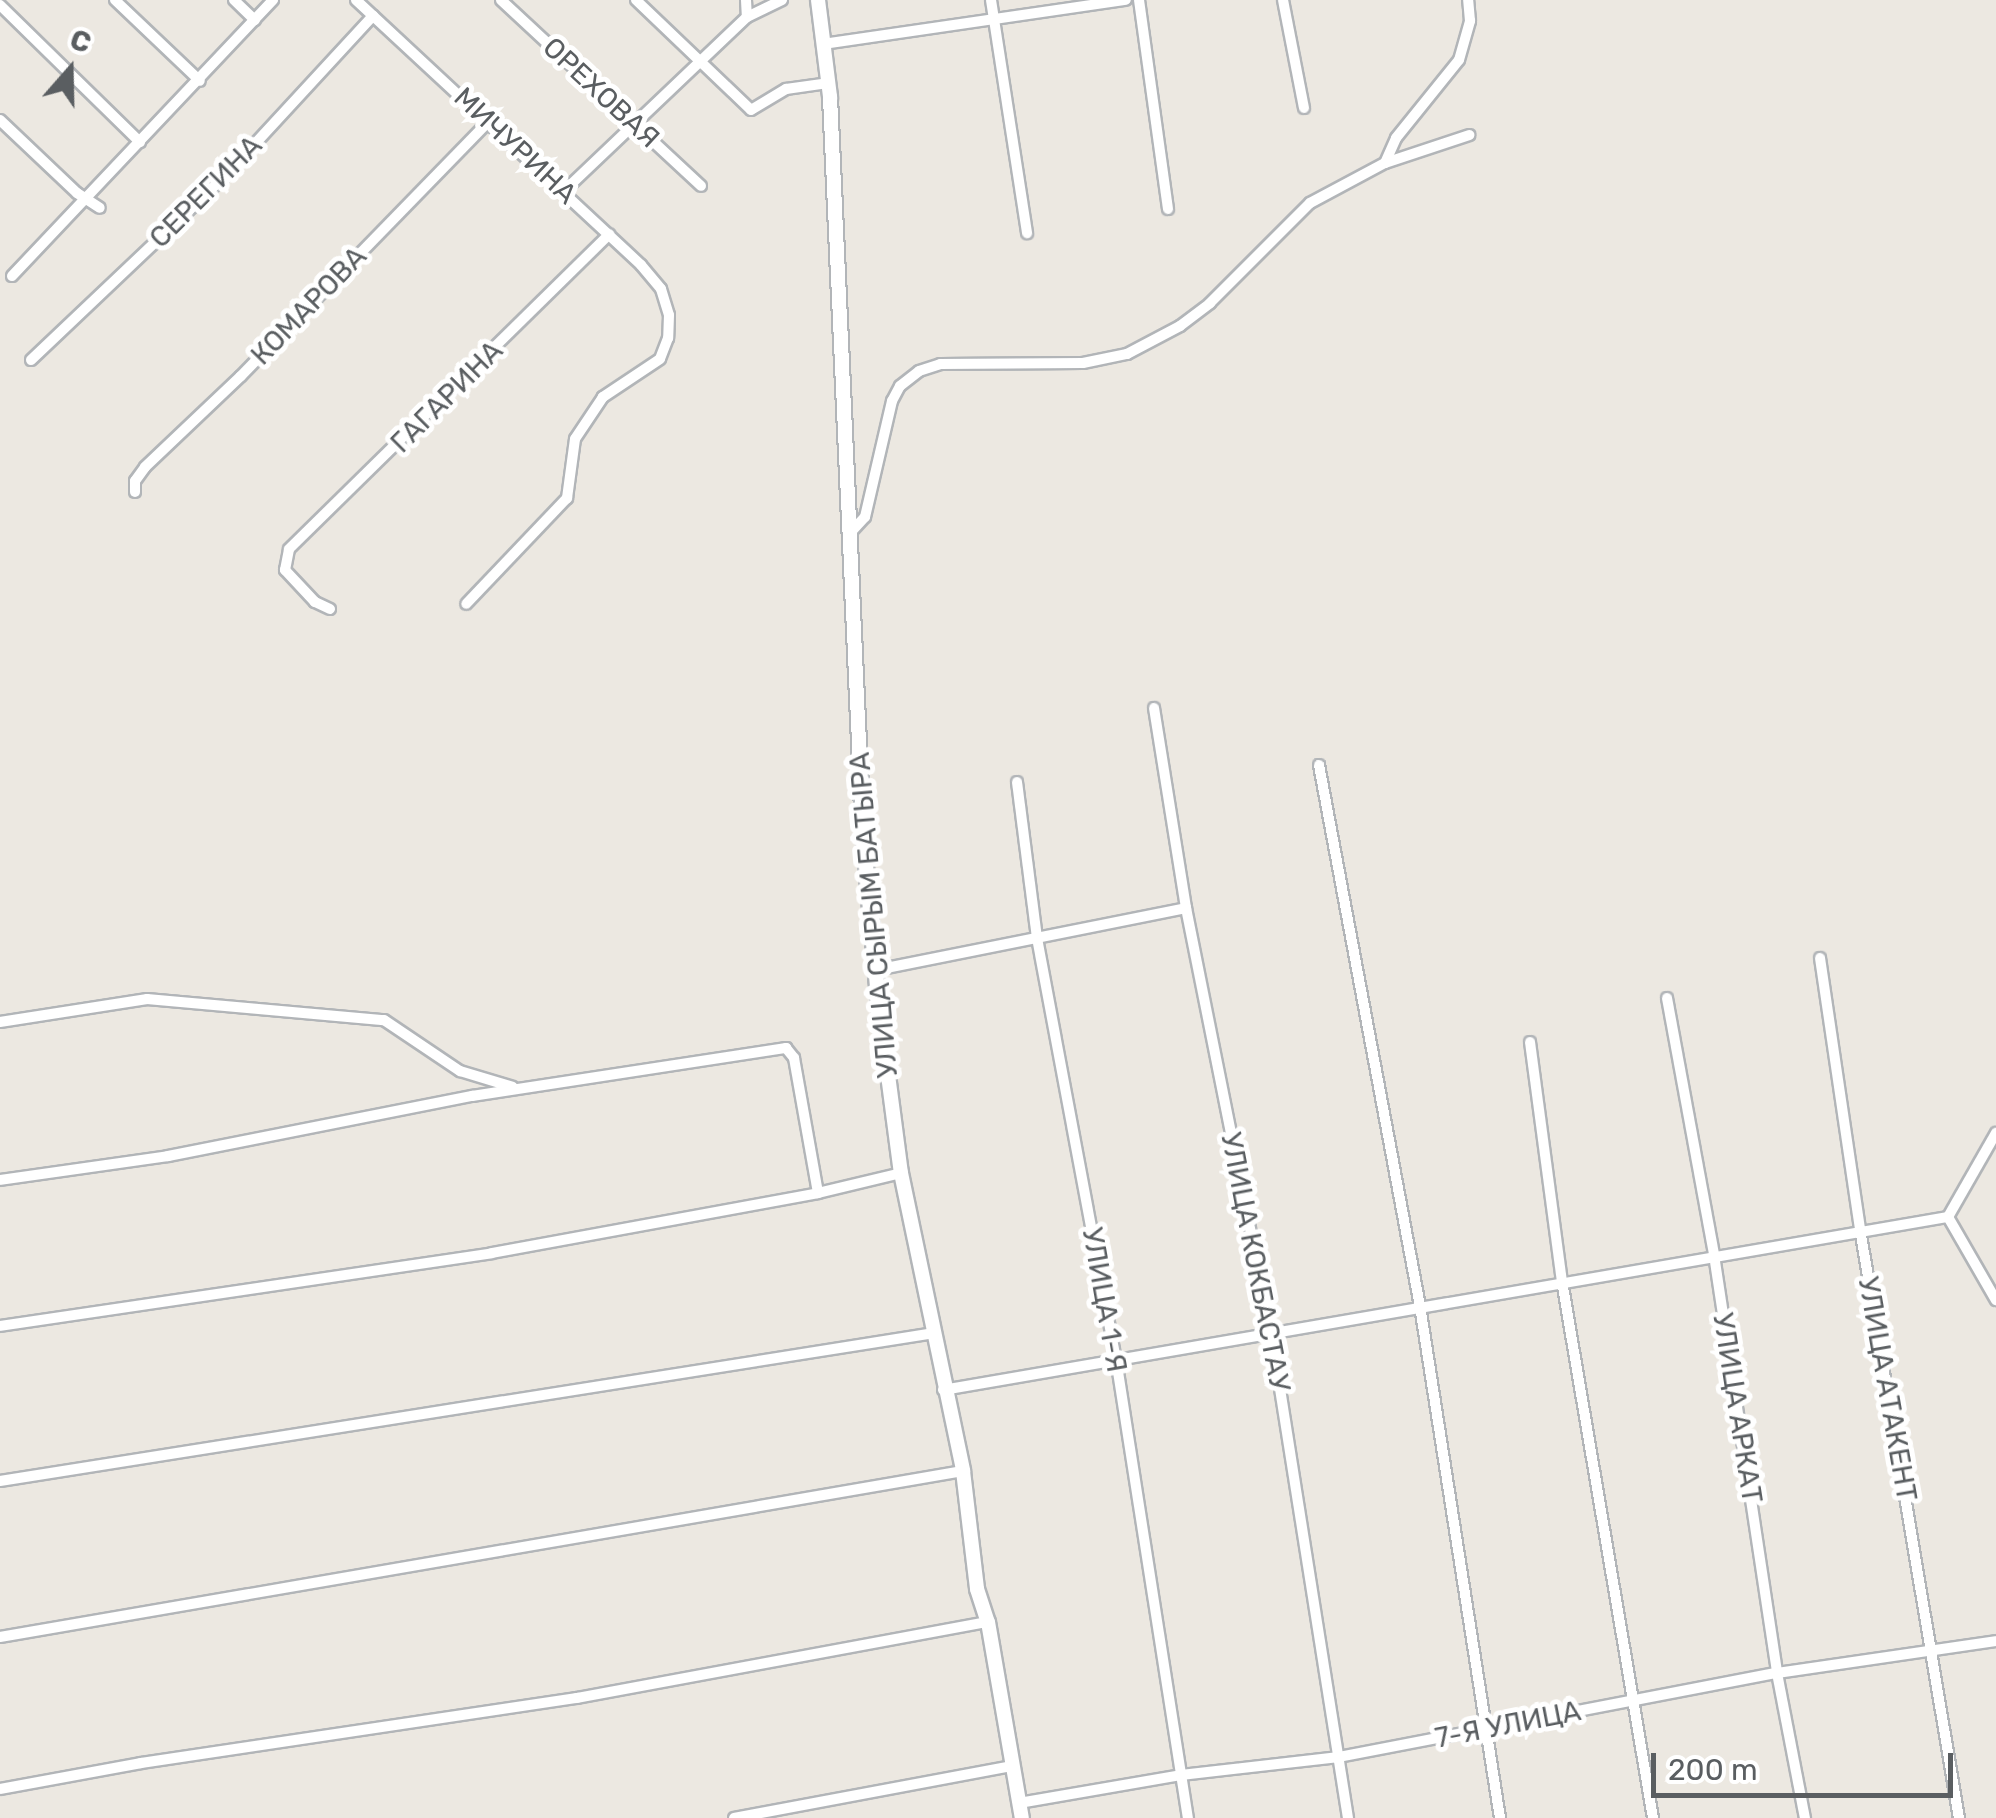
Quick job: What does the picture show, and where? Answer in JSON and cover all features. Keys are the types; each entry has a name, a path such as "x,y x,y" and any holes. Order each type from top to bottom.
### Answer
{"street":[{"path":"115,0 200,81"},
{"path":"234,0 256,20"},
{"path":"12,276 273,0"},
{"name":"МИЧУРИНА","path":"356,0 609,234 654,279 666,300 668,338 660,359 603,397 593,409 575,439 567,498 466,604"},
{"name":"ОРЕХОВАЯ","path":"501,0 701,186"},
{"path":"636,0 751,110 786,90 828,83"},
{"path":"746,0 748,17"},
{"path":"564,191 748,17 782,0"},
{"name":"УЛИЦА СЫРЫМ БАТЫРА","path":"818,0 828,83 863,833 876,970 901,1173 963,1471 978,1589 988,1622 1020,1810"},
{"path":"991,0 1027,233"},
{"path":"823,44 1126,0"},
{"path":"1140,0 1168,209"},
{"path":"1283,0 1304,108"},
{"path":"1385,163 1396,138 1459,60 1470,20 1468,0"},
{"path":"0,5 140,142"},
{"name":"СЕРЕГИНА","path":"31,360 201,200 373,16"},
{"path":"0,120 86,200 100,208"},
{"name":"КОМАРОВА","path":"134,492 135,481 145,467 241,376 489,121"},
{"path":"850,534 865,516 892,401 900,386 919,370 940,364 1083,362 1127,354 1180,326 1210,303 1310,203 1385,163 1469,134"},
{"name":"ГАГАРИНА","path":"330,610 298,586 285,570 284,559 295,541 546,301 609,234"},
{"name":"УЛИЦА КОКБАСТАУ","path":"1154,708 1186,908 1271,1332 1348,1818"},
{"path":"1319,765 1420,1306 1500,1818"},
{"name":"УЛИЦА 1-Я","path":"1017,782 1037,938 1116,1359 1188,1818"},
{"path":"876,970 1186,908"},
{"name":"УЛИЦА АТАКЕНТ","path":"1820,958 1860,1229 1959,1818"},
{"name":"УЛИЦА АРКАТ","path":"1667,998 1714,1254 1776,1673 1805,1818"},
{"path":"0,1022 147,999 384,1020 460,1071 519,1088"},
{"path":"1530,1042 1562,1281 1653,1818"},
{"path":"0,1180 168,1156 519,1088 786,1048 794,1058 818,1193"},
{"path":"1948,1217 1996,1133"},
{"path":"0,1326 492,1253 818,1193 901,1173"},
{"path":"944,1390 1714,1254 1948,1217"},
{"path":"1948,1217 1996,1300"},
{"path":"0,1481 934,1333"},
{"path":"0,1638 963,1471"},
{"path":"0,1789 141,1763 578,1698 988,1622"},
{"name":"7-Я УЛИЦА","path":"1020,1810 1181,1775 1339,1758 1776,1673 1996,1642"},
{"path":"734,1818 1012,1766"}]}
